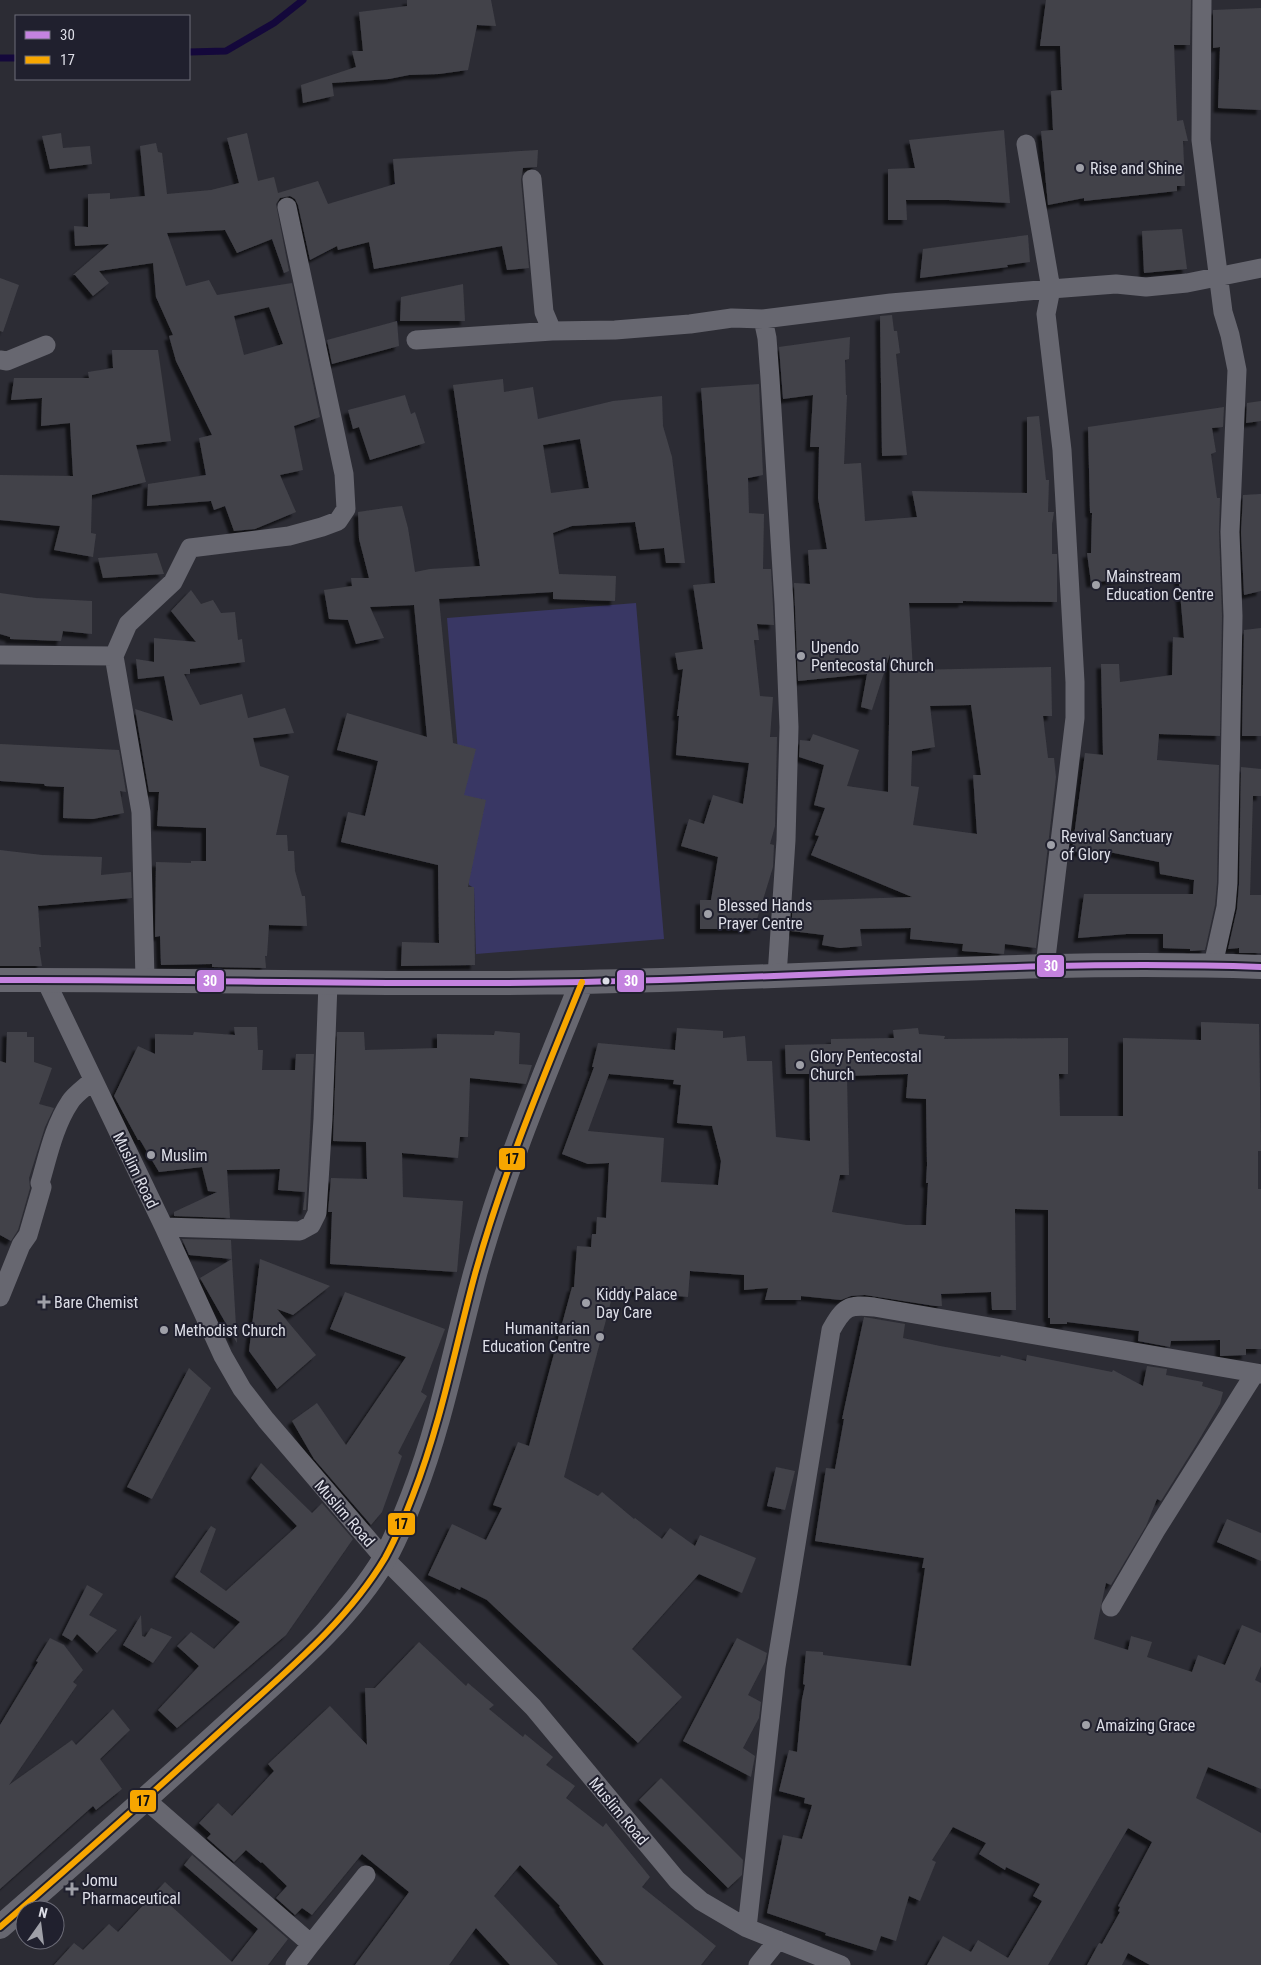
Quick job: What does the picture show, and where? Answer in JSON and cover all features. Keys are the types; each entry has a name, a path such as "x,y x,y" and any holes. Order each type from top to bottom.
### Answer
{"street":[{"path":"1202,0 1202,140 1223,312 1237,370 1230,532 1233,616 1228,883 1225,914 1213,966"},
{"path":"1026,144 1051,289 1046,314 1062,450 1075,682 1075,718 1045,966"},
{"path":"532,179 544,312 552,331"},
{"path":"146,980 141,812 114,656 128,624 174,582 190,548 289,536 338,521 346,509 344,474 287,207"},
{"path":"416,340 552,331 615,330 690,324 732,318 763,319 890,302 1116,284 1146,287 1187,283 1261,268"},
{"path":"763,319 767,338 784,603 789,727 786,840 777,976"},
{"path":"0,360 7,361 46,345"},
{"path":"0,655 114,656"},
{"path":"0,980 582,982 1045,966 1261,967"},
{"name":"Muslim Road","path":"45,980 164,1227 222,1356 242,1389 266,1420 384,1558 533,1707 677,1880 702,1901 747,1928 841,1965"},
{"path":"164,1227 300,1231 311,1225 317,1213 323,1119 328,982"},
{"path":"0,1927 146,1800 293,1665 354,1601 384,1558 402,1524 442,1410 475,1274 518,1138 582,982"},
{"path":"0,1297 21,1245 28,1235 55,1132 71,1100 93,1080"},
{"path":"747,1928 776,1667 831,1330 840,1313 848,1307 856,1305 874,1307 1258,1374 1156,1530 1111,1607"},
{"path":"146,1800 311,1944"},
{"path":"296,1965 366,1875"},
{"path":"758,1965 778,1940"}],"shaded area":[{"path":"636,603 664,939 476,954 474,888 469,885 447,618"}],"building":[{"path":"407,0 491,0 496,26 477,25 468,70 332,83 334,96 303,103 301,85 356,67 352,51 363,51 359,12 407,6"},
{"path":"1046,0 1191,0 1190,45 1174,45 1177,121 1183,120 1188,141 1183,141 1185,186 1177,186 1177,191 1084,201 1084,198 1048,205 1041,131 1053,130 1051,91 1062,90 1060,46 1040,46"},
{"path":"1261,8 1261,110 1218,108 1220,47 1213,48 1213,10"},
{"path":"1004,130 1010,203 906,200 907,220 888,220 888,169 915,168 909,140"},
{"path":"61,133 63,148 90,146 92,164 50,169 42,136"},
{"path":"247,133 258,181 274,177 278,193 318,181 328,204 395,184 393,159 538,150 537,167 523,168 521,180 529,268 507,270 502,246 374,269 369,242 338,250 337,246 310,260 298,205 295,199 290,196 280,198 276,204 289,271 284,273 272,239 237,253 225,230 167,233 186,286 209,280 217,295 292,283 320,417 294,426 303,470 280,475 296,512 255,529 234,531 225,506 214,510 211,501 147,506 148,484 206,475 199,438 212,435 176,361 169,336 173,335 156,297 153,263 99,271 109,283 93,296 73,275 109,244 75,246 74,226 88,227 88,194 110,193 110,199 145,196 140,146 156,143 158,152 162,153 167,194 211,190 239,183 227,138","holes":["269,307 283,344 244,355 234,316"]},
{"path":"1182,229 1187,269 1144,273 1142,231"},
{"path":"1028,235 1030,262 1007,265 1008,267 920,278 923,249"},
{"path":"0,278 19,285 3,332 0,331"},
{"path":"463,284 465,321 400,321 401,297"},
{"path":"892,315 894,331 897,331 900,353 896,354 907,455 882,456 880,316"},
{"path":"397,321 399,346 332,364 327,340"},
{"path":"850,337 849,359 845,360 847,395 844,464 861,463 865,521 917,517 912,491 1027,493 1027,417 1039,416 1046,480 1049,480 1048,512 1054,512 1052,554 1057,554 1057,602 963,601 963,603 909,603 913,670 1051,667 1052,716 1043,716 1048,758 1054,758 1056,777 1036,948 1005,944 1004,954 962,951 963,944 910,939 911,928 860,929 862,946 840,948 822,945 824,935 791,931 793,901 912,897 811,855 819,836 815,835 825,808 814,805 824,765 799,757 800,740 810,741 813,734 859,750 847,786 888,792 890,654 872,710 861,707 867,674 798,681 794,583 810,584 808,550 827,549 818,498 819,447 810,447 813,395 783,399 779,347","holes":["971,705 981,775 973,775 977,834 913,825 919,787 911,786 912,751 935,747 930,706"]},
{"path":"112,350 158,350 171,441 136,445 146,482 92,495 91,533 96,534 93,557 54,550 60,526 0,520 0,475 73,476 70,423 41,426 42,398 11,400 14,378 89,378 88,372 113,368"},
{"path":"503,379 504,392 533,387 538,419 613,401 662,396 663,426 672,457 685,563 666,563 664,548 640,550 635,522 572,526 553,533 559,574 616,576 615,601 553,599 553,592 439,599 453,743 476,749 464,795 486,800 468,887 474,887 475,965 401,966 402,942 439,943 438,865 341,842 348,812 365,816 378,761 337,750 347,713 427,737 414,605 370,607 384,638 356,644 348,620 329,619 324,590 352,586 351,578 369,578 359,539 358,512 402,506 408,528 415,572 430,569 480,566 453,385","holes":["580,439 589,488 551,493 543,445"]},
{"path":"759,384 763,475 748,478 749,513 764,514 763,569 771,569 774,625 757,624 759,640 754,640 760,696 773,697 770,737 777,737 775,826 770,844 774,845 773,867 754,929 700,929 700,900 711,900 718,857 681,846 689,819 704,824 713,795 743,804 749,763 676,755 679,716 677,716 683,669 678,670 675,653 703,649 693,585 715,583 701,388"},
{"path":"405,395 411,414 415,412 425,443 370,460 359,427 353,429 348,410"},
{"path":"1261,401 1261,421 1246,423 1247,403"},
{"path":"1224,407 1223,427 1212,428 1216,452 1211,454 1217,498 1220,498 1219,532 1222,616 1220,736 1159,734 1157,760 1219,765 1217,882 1215,905 1205,950 1190,951 1190,949 1163,948 1163,934 1127,934 1078,938 1084,894 1193,894 1194,880 1160,874 1159,862 1104,851 1104,855 1072,851 1085,753 1103,755 1101,664 1119,664 1120,682 1172,675 1173,637 1184,638 1178,571 1091,583 1087,553 1091,553 1092,513 1090,513 1088,427"},
{"path":"1261,494 1261,591 1244,595 1241,532 1243,495"},
{"path":"157,553 164,574 103,578 98,558"},
{"path":"191,590 201,604 213,600 221,613 235,612 238,640 242,639 245,662 190,669 190,674 184,674 200,705 242,694 248,718 285,708 294,733 253,738 260,766 289,776 276,835 287,835 288,851 294,851 295,871 302,896 305,896 307,926 269,925 267,956 265,956 266,968 212,967 212,964 161,965 160,936 155,937 156,862 191,863 191,861 206,861 206,828 157,826 159,792 149,792 135,709 173,721 164,676 138,679 136,659 154,662 154,638 196,642 171,611"},
{"path":"0,593 36,598 92,601 92,634 63,631 61,641 10,639 10,637 0,634"},
{"path":"1261,628 1261,736 1242,736 1244,630"},
{"path":"0,744 119,750 126,792 120,791 124,813 93,819 63,818 64,787 0,781"},
{"path":"1241,767 1261,769 1261,796 1253,796 1250,895 1261,895 1261,953 1239,953 1239,948 1228,949 1237,909 1239,884"},
{"path":"0,850 42,855 102,857 101,875 131,872 132,898 38,906 41,947 39,947 42,966 0,966"},
{"path":"1201,1022 1259,1024 1261,1151 1258,1151 1258,1189 1261,1189 1261,1349 1246,1349 1246,1355 1220,1356 1220,1340 1171,1341 1170,1347 1138,1341 1139,1331 1067,1322 1067,1324 1050,1324 1050,1318 1048,1318 1048,1210 1015,1209 1016,1310 992,1310 991,1292 941,1294 942,1306 865,1295 851,1296 841,1300 801,1296 801,1300 765,1300 768,1288 744,1290 744,1275 690,1271 688,1297 614,1290 564,1477 598,1496 602,1492 634,1519 662,1539 670,1528 695,1546 700,1535 756,1558 742,1593 699,1574 632,1649 682,1697 638,1743 487,1600 461,1587 460,1590 428,1575 452,1524 486,1540 502,1508 493,1505 518,1442 529,1446 572,1287 574,1287 577,1246 591,1247 592,1234 596,1234 597,1217 606,1218 609,1163 588,1164 562,1154 594,1067 592,1067 598,1043 675,1050 677,1028 723,1031 723,1038 745,1036 747,1061 772,1061 776,1137 810,1141 809,1074 786,1074 785,1045 831,1044 831,1039 894,1038 893,1030 918,1028 919,1034 945,1036 944,1039 1068,1038 1068,1074 1059,1074 1060,1116 1123,1116 1123,1038 1201,1040","holes":["609,1074 674,1080 673,1084 681,1085 677,1123 712,1126 721,1161 718,1185 661,1182 664,1138 588,1131","908,1074 906,1098 926,1099 926,1183 928,1183 926,1225 906,1225 832,1212 840,1175 849,1175 847,1076"]},
{"path":"234,1027 257,1027 258,1050 263,1050 262,1070 295,1070 296,1054 314,1054 306,1210 303,1210 305,1192 278,1190 280,1169 227,1170 230,1218 174,1216 174,1212 217,1192 208,1191 202,1167 159,1172 140,1140 138,1140 114,1096 138,1046 155,1054 155,1034 193,1035 194,1032 235,1035"},
{"path":"495,1031 520,1033 519,1064 532,1065 526,1084 470,1078 468,1137 460,1137 458,1158 402,1153 403,1197 463,1201 457,1272 330,1264 332,1212 328,1212 331,1178 367,1179 366,1142 333,1141 337,1032 364,1032 365,1050 437,1048 437,1034 494,1035"},
{"path":"7,1032 27,1032 27,1037 34,1037 34,1062 52,1068 39,1104 54,1108 45,1127 29,1178 30,1188 18,1230 11,1241 0,1235 0,1061 6,1063"},
{"path":"182,1239 231,1240 232,1259 189,1255"},
{"path":"232,1259 237,1343 200,1278"},
{"path":"260,1259 330,1286 293,1315 277,1309 316,1355 277,1389 249,1351"},
{"path":"345,1292 445,1329 421,1392 427,1396 398,1453 402,1456 382,1512 371,1525 314,1459 292,1421 317,1403 346,1445 406,1357 330,1329"},
{"path":"864,1317 905,1324 903,1338 940,1346 1000,1357 1001,1355 1026,1361 1027,1355 1112,1372 1113,1370 1143,1386 1147,1366 1167,1369 1166,1375 1203,1382 1202,1386 1223,1392 1220,1404 1161,1501 1157,1499 1146,1526 1111,1585 1106,1583 1094,1639 1128,1650 1131,1636 1152,1642 1147,1657 1192,1672 1198,1655 1225,1665 1242,1625 1261,1633 1261,1666 1255,1680 1261,1683 1261,1789 1208,1767 1196,1798 1261,1833 1261,1965 1150,1965 1128,1953 1122,1965 1087,1965 1099,1943 1102,1944 1120,1912 1118,1911 1120,1907 1118,1906 1152,1842 1128,1828 1048,1965 927,1965 943,1936 971,1952 978,1940 1008,1958 1042,1901 1033,1896 1040,1884 1006,1867 1005,1870 979,1854 986,1843 953,1827 932,1860 936,1862 920,1901 909,1896 896,1941 881,1936 876,1951 825,1935 826,1933 767,1913 783,1835 802,1839 812,1805 804,1803 805,1798 779,1791 789,1750 797,1752 805,1685 803,1684 806,1651 823,1652 823,1655 911,1666 925,1568 922,1568 924,1558 815,1541 826,1468 835,1469 844,1419 842,1419"},
{"path":"189,1368 211,1388 152,1499 127,1487"},
{"path":"261,1463 312,1513 322,1503 353,1539 286,1635 177,1728 158,1710 199,1666 177,1646 191,1632 214,1649 240,1622 175,1577 211,1526 216,1529 200,1572 226,1591 297,1526 251,1478"},
{"path":"776,1467 795,1471 785,1510 767,1506"},
{"path":"1227,1519 1261,1533 1261,1561 1217,1542"},
{"path":"87,1585 103,1594 89,1615 117,1630 97,1653 77,1634 72,1641 62,1635"},
{"path":"141,1615 142,1636 145,1637 151,1628 172,1637 153,1663 123,1645"},
{"path":"50,1638 64,1645 83,1670 73,1682 77,1685 9,1785 72,1740 76,1745 113,1709 130,1730 100,1759 122,1789 96,1810 93,1806 0,1889 0,1725 38,1662 36,1661"},
{"path":"737,1638 767,1653 765,1662 748,1695 761,1702 759,1718 743,1748 755,1756 751,1777 683,1741"},
{"path":"419,1642 466,1686 468,1683 494,1705 489,1709 523,1737 525,1734 553,1757 546,1765 575,1786 566,1798 603,1827 606,1823 650,1877 642,1887 716,1946 701,1965 604,1965 560,1906 520,1865 494,1896 558,1965 510,1965 476,1928 449,1965 355,1965 409,1892 362,1854 312,1915 302,1908 295,1915 276,1898 287,1886 262,1862 246,1850 234,1862 207,1838 211,1834 199,1823 218,1803 232,1816 274,1771 268,1764 330,1706 367,1745 365,1688 375,1688"},
{"path":"661,1778 743,1860 742,1875 728,1888 639,1800"},
{"path":"192,1855 288,1939 268,1965 54,1965 74,1943 83,1950 109,1924 118,1932 165,1882 177,1893 168,1903 232,1962 258,1929 184,1865"}],"waterway":[{"path":"190,52 226,51 274,23 303,0"},
{"path":"0,58 15,58"}],"transit line":[{"name":"30","path":"0,980 510,983 668,980 1092,965 1261,967"},
{"name":"17","path":"0,1927 119,1823 297,1662 354,1602 385,1558 407,1511 432,1440 475,1274 498,1199 524,1126 582,982"}],"place":[{"name":"Rise and Shine","path":"1080,168"},
{"name":"Mainstream Education Centre","path":"1096,585"},
{"name":"Upendo Pentecostal Church","path":"801,656"},
{"name":"Revival Sanctuary of Glory","path":"1051,845"},
{"name":"Blessed Hands Prayer Centre","path":"708,914"},
{"name":"Glory Pentecostal Church","path":"800,1065"},
{"name":"Muslim","path":"151,1155"},
{"name":"Bare Chemist","path":"44,1302"},
{"name":"Kiddy Palace Day Care","path":"586,1303"},
{"name":"Methodist Church","path":"164,1330"},
{"name":"Humanitarian Education Centre","path":"600,1337"},
{"name":"Amaizing Grace","path":"1086,1725"},
{"name":"Jomu Pharmaceutical","path":"72,1889"}]}
